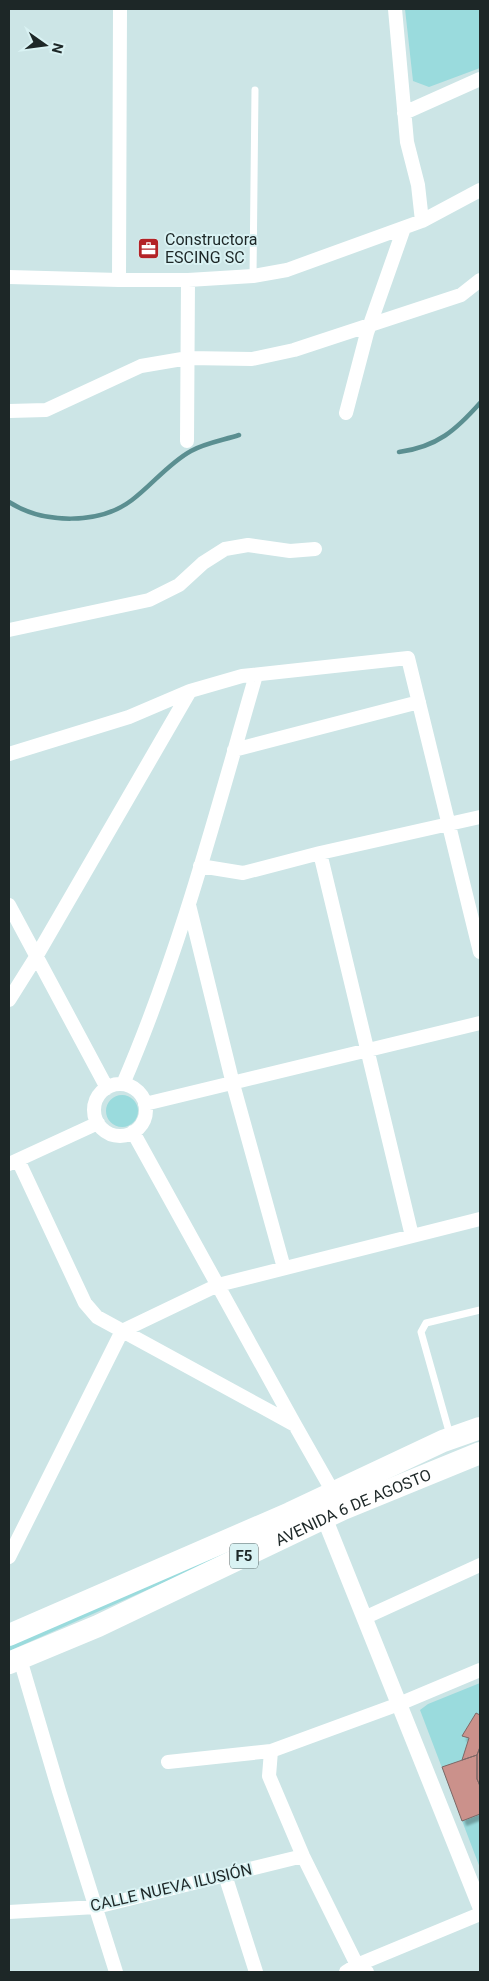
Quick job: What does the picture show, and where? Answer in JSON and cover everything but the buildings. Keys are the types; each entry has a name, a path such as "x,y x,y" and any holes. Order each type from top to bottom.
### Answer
{"highway":[{"name":"AVENIDA 6 DE AGOSTO","path":"15,1661 98,1626 334,1506 451,1438 480,1428"},
{"name":"AVENIDA 6 DE AGOSTO","path":"9,1635 334,1506 480,1452"}],"street":[{"path":"119,280 120,9"},
{"path":"395,9 407,142 418,186 422,222"},
{"path":"404,113 480,79"},
{"path":"9,277 188,280 253,276 287,270 422,222 480,190"},
{"path":"346,413 370,326 404,228"},
{"path":"187,441 188,280"},
{"path":"9,411 46,410 141,366 188,358 252,359 294,350 461,296 480,280"},
{"path":"9,630 149,600 179,585 203,563 225,549 248,546 290,551 315,549"},
{"path":"9,754 129,718 190,691 242,676 408,658 480,952"},
{"path":"122,1084 148,1025 189,905 256,675"},
{"path":"11,994 36,957 190,691"},
{"path":"234,750 419,702"},
{"path":"200,866 243,872 320,852 480,817"},
{"path":"320,852 412,1236"},
{"path":"189,905 233,1084 284,1268"},
{"path":"9,906 107,1088"},
{"path":"145,1104 480,1023"},
{"path":"122,1084 137,1090 142,1096 146,1112 144,1120 133,1132 126,1136 118,1136 103,1129 98,1123 95,1107 101,1093 107,1088 122,1084"},
{"path":"98,1123 14,1162 86,1303 97,1317 122,1332 295,1425"},
{"path":"133,1132 295,1425 334,1506 364,1618 480,1906"},
{"path":"9,1557 122,1332 218,1285 480,1218"},
{"path":"364,1618 480,1565"},
{"path":"15,1661 116,1972"},
{"path":"168,1762 271,1751 399,1704 480,1670"},
{"path":"271,1751 270,1776 303,1856 356,1970 480,1914"},
{"name":"CALLE NUEVA ILUSIÓN","path":"9,1912 96,1906 303,1856"},
{"path":"225,1875 256,1972"}],"lane":[{"path":"253,276 255,90"},
{"path":"451,1438 421,1332 426,1323 480,1310"}],"shaded area":[{"path":"405,9 480,9 480,68 429,87 413,81"},
{"path":"122,1095 128,1096 133,1100 137,1105 137,1117 133,1122 128,1126 122,1127 116,1126 111,1122 107,1117 106,1111 107,1105 111,1100 116,1096"},
{"path":"312,1517 9,1651 9,1642"},
{"path":"480,1683 480,1868 420,1710 428,1704"}],"waterway":[{"path":"399,452 424,446 445,436 480,403"},
{"path":"9,502 23,509 54,518 71,519 104,514 132,500 175,462 196,448 239,435"}],"place":[{"name":"Constructora ESCING SC","path":"149,248"}]}
